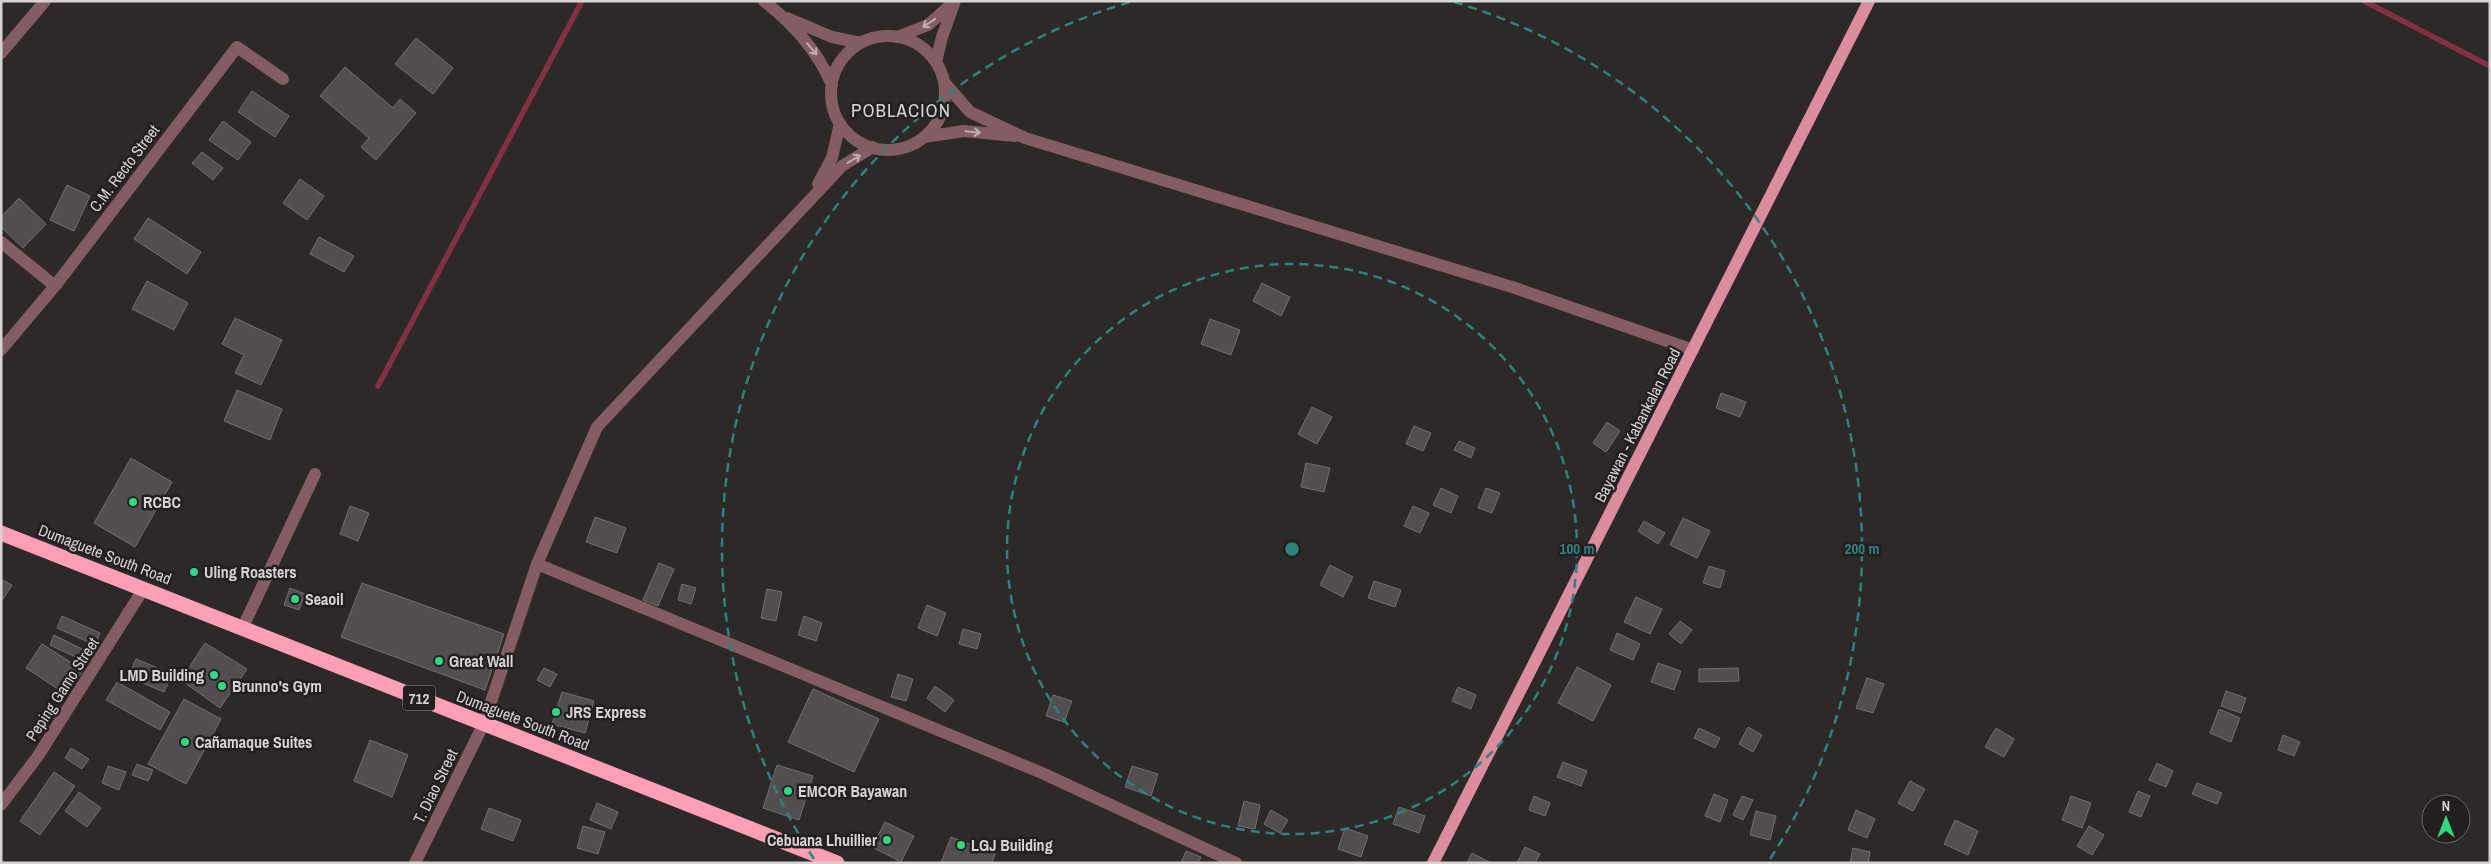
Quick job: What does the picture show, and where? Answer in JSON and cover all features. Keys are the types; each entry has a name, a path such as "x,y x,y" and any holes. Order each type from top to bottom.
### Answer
{"highway":[{"name":"Dumaguete South Road","path":"1,533 243,626 837,863"}],"main road":[{"name":"Bayawan - Kabankalan Road","path":"1433,863 1869,1"}],"street":[{"path":"1,52 45,1"},
{"path":"764,1 785,17 821,60 832,84 834,111 840,123 852,136 873,147 900,148 924,136 964,131 1025,138"},
{"path":"898,37 928,25 955,1"},
{"path":"936,62 942,37 955,1"},
{"path":"785,17 832,37 861,43"},
{"path":"832,84 842,60 861,43 885,36 898,37 921,46 936,62 944,82 970,112 1025,138 1512,287 1693,350"},
{"name":"C.M. Recto Street","path":"1,350 55,286 237,47 283,78"},
{"path":"924,136 941,115 944,104 944,82"},
{"path":"811,197 832,158 840,123"},
{"path":"811,197 842,166 873,147"},
{"name":"T. Diao Street","path":"415,863 484,723 537,564 598,427 811,197"},
{"path":"1,242 55,286"},
{"path":"243,626 315,474"},
{"path":"537,564 1042,773 1236,863"},
{"name":"Peping Gamo Street","path":"1,805 38,756 144,588"}],"building":[{"path":"416,38 453,68 433,94 395,64"},
{"path":"345,67 393,108 400,99 416,113 376,160 361,147 369,138 320,96"},
{"path":"252,91 289,116 275,137 238,112"},
{"path":"223,121 251,142 238,160 209,140"},
{"path":"202,152 223,168 213,180 192,163"},
{"path":"300,179 324,196 307,220 283,203"},
{"path":"67,185 90,196 74,231 50,220"},
{"path":"19,198 46,224 23,248 1,227 1,217"},
{"path":"148,218 201,252 187,274 134,239"},
{"path":"319,237 354,256 344,272 310,254"},
{"path":"147,281 188,303 174,330 132,309"},
{"path":"1262,283 1290,297 1281,316 1253,301"},
{"path":"235,318 282,340 261,385 235,373 244,355 222,344"},
{"path":"1210,319 1240,330 1231,355 1201,344"},
{"path":"237,390 282,409 270,440 224,421"},
{"path":"1721,393 1746,402 1740,417 1716,408"},
{"path":"1312,407 1332,417 1317,444 1298,434"},
{"path":"1607,422 1620,431 1606,452 1593,443"},
{"path":"1414,426 1431,433 1423,451 1406,444"},
{"path":"1459,441 1475,448 1471,458 1454,450"},
{"name":"RCBC","path":"131,458 172,482 135,547 94,523"},
{"path":"1306,463 1330,468 1324,492 1301,487"},
{"path":"1441,488 1458,496 1451,513 1433,505"},
{"path":"1486,488 1500,493 1492,513 1478,508"},
{"path":"350,506 369,513 358,541 340,534"},
{"path":"1413,506 1429,513 1420,533 1404,526"},
{"path":"595,517 626,528 617,553 586,542"},
{"path":"1683,518 1710,531 1697,558 1670,545"},
{"path":"1644,521 1665,533 1658,544 1638,531"},
{"path":"659,563 674,569 658,606 643,600"},
{"path":"1330,565 1353,577 1343,597 1320,585"},
{"path":"1709,566 1725,571 1720,588 1703,583"},
{"path":"1,579 12,585 1,602"},
{"path":"1374,581 1401,590 1395,607 1368,598"},
{"path":"362,583 504,634 485,690 341,637"},
{"path":"682,584 696,588 691,604 678,600"},
{"name":"Seaoil","path":"290,588 305,594 299,610 284,605"},
{"path":"767,589 782,592 776,621 761,618"},
{"path":"1636,597 1662,609 1650,634 1624,622"},
{"path":"927,605 946,613 937,636 918,628"},
{"path":"62,616 100,633 95,645 57,628"},
{"path":"804,616 822,623 816,641 798,635"},
{"path":"1680,621 1692,630 1681,644 1669,634"},
{"path":"963,629 981,634 977,649 959,644"},
{"path":"1617,633 1640,644 1633,660 1610,650"},
{"path":"54,635 88,652 84,661 50,645"},
{"name":"LMD Building","path":"205,643 247,669 220,708 181,680"},
{"path":"42,644 83,670 67,695 26,668"},
{"path":"136,659 172,674 164,692 128,677"},
{"path":"1658,663 1681,671 1674,690 1651,682"},
{"path":"1577,667 1611,685 1593,721 1558,703"},
{"path":"544,668 557,674 550,687 537,680"},
{"path":"1738,668 1739,681 1699,682 1699,669"},
{"path":"898,674 913,679 906,701 891,697"},
{"path":"1867,678 1884,684 1873,713 1856,708"},
{"path":"117,682 170,712 160,730 106,700"},
{"path":"935,686 954,700 945,712 927,698"},
{"path":"1458,687 1476,695 1471,709 1452,701"},
{"path":"813,689 879,719 854,772 788,742"},
{"path":"2226,691 2246,698 2241,713 2221,706"},
{"path":"562,692 594,701 585,733 552,724"},
{"path":"1053,695 1072,701 1064,722 1046,716"},
{"name":"Cañamaque Suites","path":"184,699 221,719 186,784 148,764"},
{"path":"2219,709 2240,718 2231,742 2210,733"},
{"path":"1748,727 1762,735 1753,752 1739,744"},
{"path":"1699,728 1720,738 1715,748 1694,738"},
{"path":"1996,728 2014,739 2004,757 1985,747"},
{"path":"2283,735 2300,742 2294,756 2278,750"},
{"path":"370,740 408,755 392,797 354,781"},
{"path":"71,748 89,759 82,769 65,758"},
{"path":"1563,762 1587,771 1581,786 1557,777"},
{"path":"2157,763 2173,771 2166,787 2149,780"},
{"path":"137,764 153,770 148,781 132,775"},
{"path":"777,765 813,776 799,820 763,808"},
{"path":"108,766 126,772 119,790 102,783"},
{"path":"1132,766 1158,774 1151,796 1125,787"},
{"path":"54,772 75,786 40,835 20,821"},
{"path":"1910,781 1925,789 1913,811 1898,803"},
{"path":"2197,783 2222,793 2217,804 2192,794"},
{"path":"2138,791 2150,796 2141,817 2129,812"},
{"path":"79,792 101,808 87,827 65,811"},
{"path":"1714,794 1728,800 1720,822 1705,816"},
{"path":"1534,796 1550,803 1545,816 1529,810"},
{"path":"1742,796 1753,800 1743,820 1733,815"},
{"path":"2071,796 2091,803 2082,828 2062,820"},
{"path":"1244,801 1260,805 1255,829 1238,826"},
{"path":"597,803 618,812 611,829 590,820"},
{"path":"1399,807 1425,816 1419,833 1393,824"},
{"path":"489,808 521,820 513,841 481,829"},
{"path":"1271,810 1288,820 1280,833 1264,824"},
{"path":"1856,810 1875,819 1867,838 1848,830"},
{"path":"1756,811 1776,816 1770,840 1750,835"},
{"path":"1955,820 1978,831 1968,855 1944,844"},
{"path":"885,822 914,836 901,862 872,847"},
{"path":"583,826 605,832 598,854 577,848"},
{"path":"2089,826 2104,835 2092,855 2077,846"},
{"path":"1345,828 1368,836 1361,857 1338,849"},
{"name":"LGJ Building","path":"951,837 995,854 992,863 941,863"},
{"path":"1525,847 1540,854 1535,863 1517,863"},
{"path":"1853,848 1870,852 1868,863 1850,863"},
{"path":"1186,851 1201,857 1198,863 1181,863"},
{"path":"1472,853 1491,863 1467,863"}],"waterway":[{"path":"378,386 582,1"},
{"path":"2364,1 2490,66"}],"place":[{"name":"RCBC","path":"133,502"},
{"name":"Uling Roasters","path":"194,572"},
{"name":"Seaoil","path":"295,599"},
{"name":"Great Wall","path":"439,661"},
{"name":"LMD Building","path":"214,675"},
{"name":"Brunno's Gym","path":"222,686"},
{"name":"JRS Express","path":"556,712"},
{"name":"Cañamaque Suites","path":"185,742"},
{"name":"EMCOR Bayawan","path":"788,791"},
{"name":"Cebuana Lhuillier","path":"887,840"},
{"name":"LGJ Building","path":"961,845"}],"district":[{"name":"POBLACION","path":"901,110"}]}
